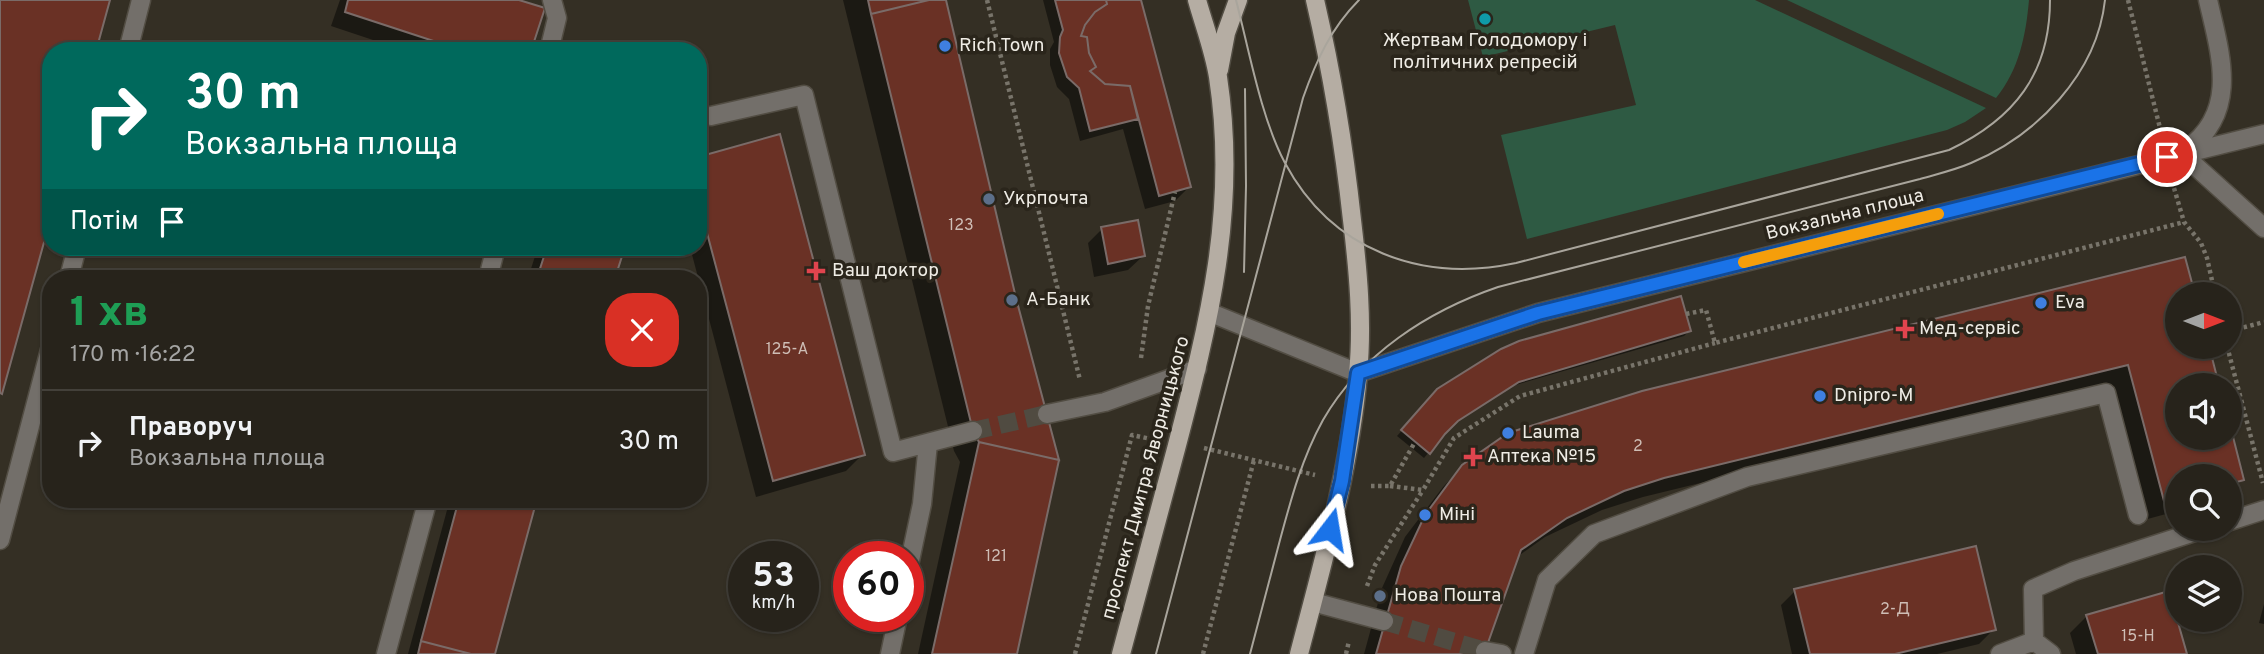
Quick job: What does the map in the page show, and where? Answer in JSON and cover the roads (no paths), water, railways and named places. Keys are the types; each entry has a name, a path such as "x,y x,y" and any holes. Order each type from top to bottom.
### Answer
{"main road":[{"path":"1198,0 1218,75"},
{"path":"1218,75 1226,33 1238,0"},
{"path":"1299,654 1342,481 1358,373 1360,306 1346,160 1315,0"},
{"name":"проспект Дмитра Яворницького","path":"1121,654 1210,313 1225,194 1224,134 1218,75"}],"street":[{"path":"130,42 141,0"},
{"path":"550,42 557,18 552,0"},
{"name":"Вокзальна площа","path":"1358,373 1538,313 2174,155 2198,141 2213,123 2221,100 2220,50 2208,0"},
{"path":"711,116 804,95 893,452 973,431"},
{"path":"2174,155 2264,134"},
{"path":"2174,155 2264,228"},
{"path":"1210,313 1358,373"},
{"path":"1047,414 1104,402 1197,369"},
{"path":"0,540 42,380"},
{"path":"1524,654 1547,580 1594,534 1746,477 2106,393 2138,515"},
{"path":"914,541 922,505 928,443"},
{"path":"386,654 426,508"},
{"path":"2242,517 2264,510"},
{"path":"2034,641 2033,589 2074,570 2166,541"},
{"path":"1312,602 1384,621"},
{"path":"890,654 895,632"},
{"path":"2000,654 2034,641"},
{"path":"2034,641 2051,654"}],"tunnel":[{"path":"973,431 1047,414"},
{"path":"1384,621 1485,651"}],"tram line":[{"path":"1236,0 1269,126 1285,163 1305,193 1328,219 1354,239 1383,253 1414,263 1447,268 1481,268 1516,263 1949,150 1992,124 2024,91 2043,50 2050,0"},
{"path":"1156,654 1303,98 1325,46 1340,22 1359,0"},
{"path":"1250,654 1293,494 1316,434 1339,396 1377,355 1398,338 1446,309 1498,287 1920,179 1971,163 2019,136 2060,99 2090,53 2100,27 2105,0"},
{"path":"1244,272 1245,89"}],"place":[{"name":"Жертвам Голодомору і політичних репресій","path":"1485,19"},
{"name":"Rich Town","path":"945,46"},
{"name":"Укрпочта","path":"989,199"},
{"name":"Ваш доктор","path":"816,271"},
{"name":"А-Банк","path":"1012,300"},
{"name":"Eva","path":"2041,303"},
{"name":"Мед-сервіс","path":"1905,329"},
{"name":"Dnipro-M","path":"1820,396"},
{"name":"Lauma","path":"1508,433"},
{"name":"Аптека №15","path":"1473,457"},
{"name":"Міні","path":"1425,515"},
{"name":"Нова Пошта","path":"1380,596"}]}
